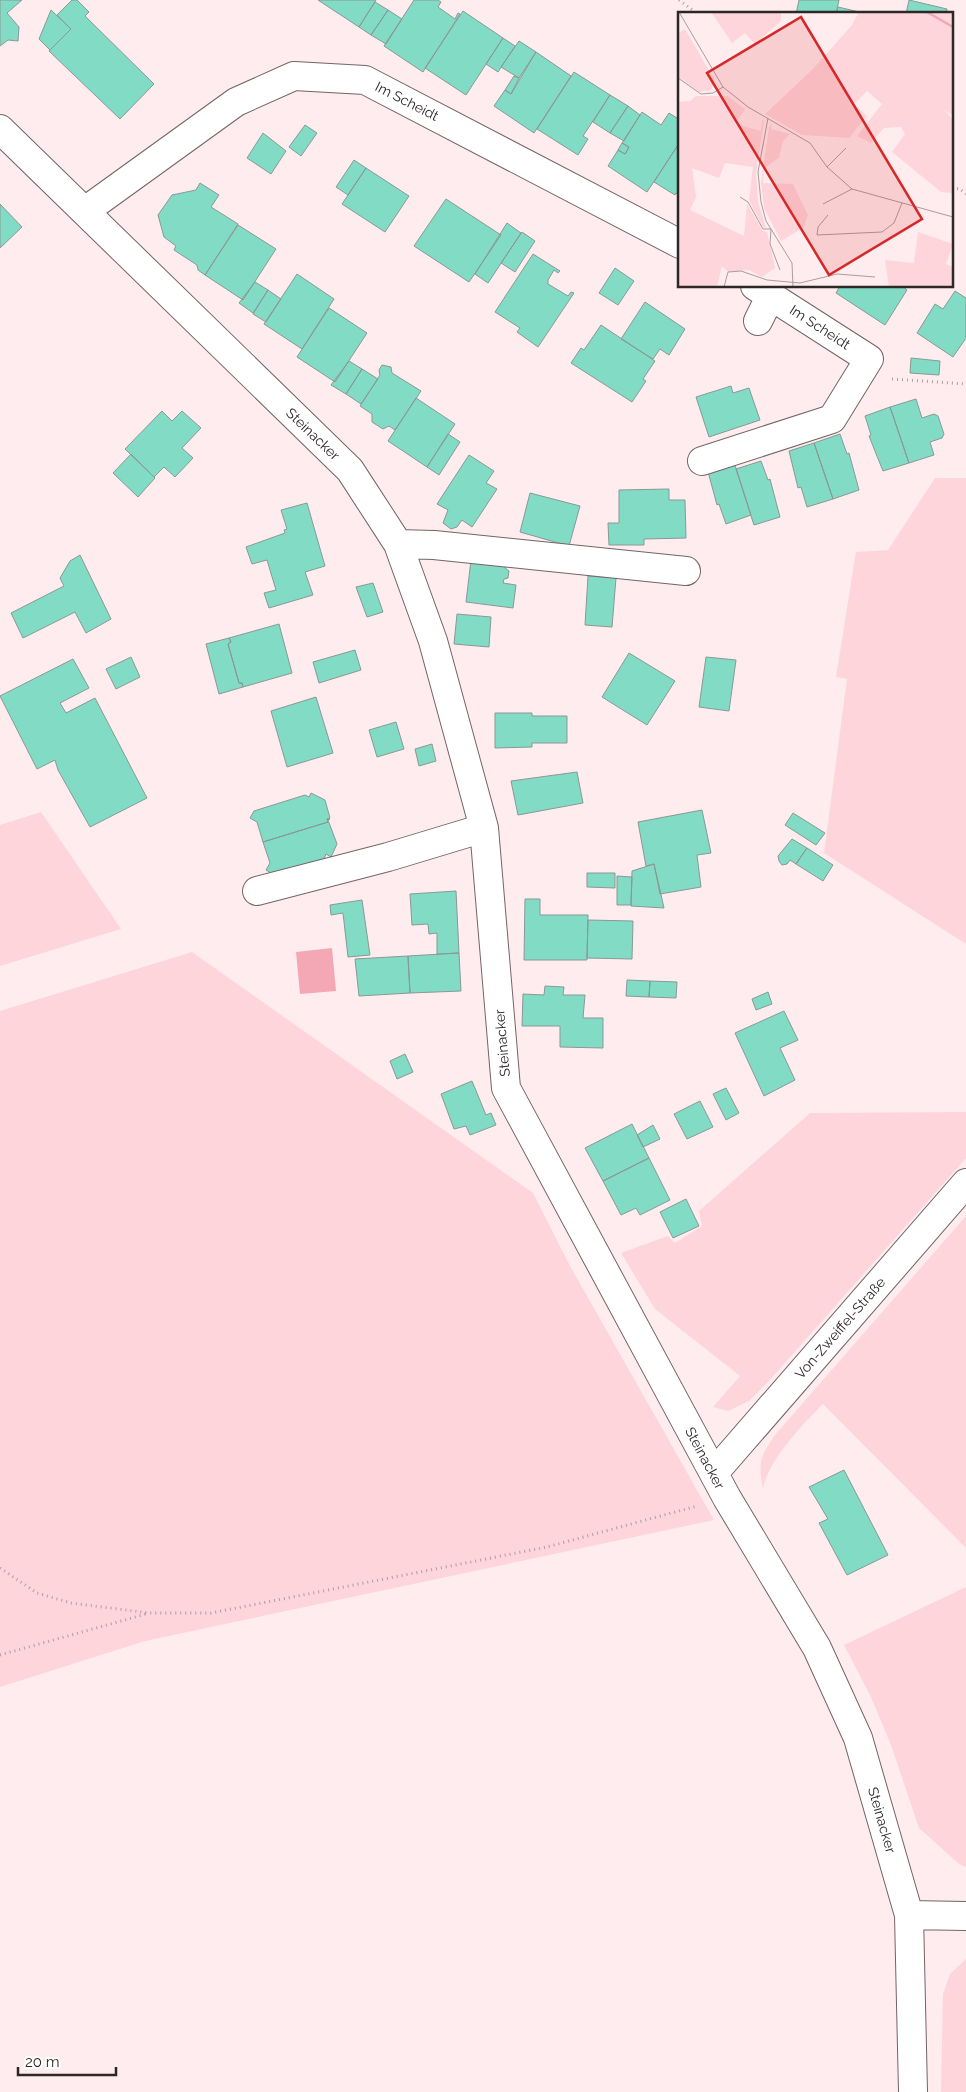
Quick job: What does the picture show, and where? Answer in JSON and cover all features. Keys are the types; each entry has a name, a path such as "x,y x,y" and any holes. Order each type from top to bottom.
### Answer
{"street":[{"name":"Im Scheidt","path":"85,211 236,102 294,76 356,79 365,80 678,243"},
{"name":"Steinacker","path":"0,129 350,470 398,544 433,641 484,828 506,1088 727,1498 817,1648 858,1738 909,1915 913,2092"},
{"name":"Im Scheidt","path":"758,320 763,291 869,359"},
{"path":"702,461 832,420 869,359"},
{"path":"398,544 434,545 686,571"},
{"path":"257,891 388,857 484,828"},
{"name":"Von-Zweiffel-Straße","path":"714,1473 966,1183"},
{"path":"909,1915 966,1916"}],"path":[{"path":"679,0 695,12"},
{"path":"954,188 960,189 966,194"},
{"path":"869,359 892,378 966,384"},
{"path":"0,1568 37,1593 71,1603 149,1613 210,1613 547,1547 727,1498"},
{"path":"0,1655 149,1613"}],"shaded area":[{"path":"935,478 966,478 966,944 824,853 847,679 836,677 856,552 888,550"},
{"path":"41,812 121,929 0,966 0,825"},
{"path":"332,948 336,991 300,994 296,952"},
{"path":"192,952 533,1193 570,1266 714,1520 145,1641 0,1687 0,1011"},
{"path":"966,1112 966,1158 768,1382 749,1401 728,1411 713,1407 740,1376 655,1309 621,1253 668,1236 675,1243 702,1226 699,1211 810,1113"},
{"path":"966,1216 966,1548 823,1404 796,1432 779,1455 766,1478 763,1489 761,1466 763,1455 775,1435"},
{"path":"966,1587 966,1867 959,1864 919,1828 891,1745 871,1697 844,1645"},
{"path":"966,1959 966,2092 941,2092 943,1994 950,1974"}],"building":[{"path":"0,0 22,0 7,13 19,27 18,41 8,40 0,46"},
{"path":"72,0 77,0 89,12 85,16 154,84 120,119 49,51 71,29 57,15"},
{"path":"318,0 376,0 359,27"},
{"path":"414,0 438,0 441,2 438,7 455,19 458,13 460,14 423,72 384,46"},
{"path":"799,0 839,0 836,12 796,12"},
{"path":"909,0 947,9 946,12 906,12"},
{"path":"375,2 388,10 371,35 359,27"},
{"path":"838,7 859,12 837,12"},
{"path":"51,10 71,29 50,50 39,39"},
{"path":"388,10 402,19 386,44 371,35"},
{"path":"463,11 503,38 466,95 425,68"},
{"path":"503,38 515,46 498,72 486,64"},
{"path":"519,41 536,52 519,78 501,67"},
{"path":"536,52 571,76 534,133 494,106 505,90 511,94"},
{"path":"574,72 610,95 583,136 588,139 578,155 537,129"},
{"path":"514,76 519,78 511,94 505,90"},
{"path":"610,95 628,106 610,133 593,122"},
{"path":"628,106 640,115 624,141 610,133"},
{"path":"642,112 661,125 669,113 678,119 678,145 647,192 608,166 618,150 625,154 629,147 622,143"},
{"path":"305,125 317,133 301,156 289,147"},
{"path":"263,133 286,151 271,174 247,158"},
{"path":"622,143 629,147 625,154 618,150"},
{"path":"678,145 678,194 676,193 675,195 654,182"},
{"path":"354,160 366,168 348,195 336,187"},
{"path":"366,168 409,196 385,232 342,204"},
{"path":"200,183 219,195 211,207 238,224 205,275 198,270 197,265 174,250 176,246 164,237 158,215 172,195 196,190"},
{"path":"446,199 501,235 469,282 414,246"},
{"path":"0,204 22,227 0,248"},
{"path":"507,223 521,233 488,283 475,274"},
{"path":"238,225 276,249 243,300 205,275"},
{"path":"522,232 535,241 515,272 501,263"},
{"path":"533,254 560,271 558,273 554,270 548,280 548,284 568,296 571,292 574,293 538,347 517,332 520,328 495,312"},
{"path":"615,268 634,281 618,305 599,293"},
{"path":"297,274 334,299 302,349 264,324"},
{"path":"255,282 268,290 253,313 239,303"},
{"path":"839,288 904,288 907,290 885,325 836,293"},
{"path":"268,290 281,299 266,322 253,314"},
{"path":"955,291 966,298 966,338 953,357 917,333 935,304 943,309"},
{"path":"645,302 685,329 669,355 660,349 653,359 621,339"},
{"path":"329,308 367,333 335,382 297,357"},
{"path":"601,325 655,361 643,379 646,381 632,402 571,363 581,348 584,350"},
{"path":"911,358 940,361 939,375 910,373"},
{"path":"349,361 362,369 346,394 331,385"},
{"path":"382,365 391,367 392,373 421,391 395,430 389,426 383,429 372,422 372,414 360,406 380,375 379,370"},
{"path":"362,369 378,379 361,404 346,394"},
{"path":"731,386 733,393 749,388 760,420 709,437 696,397"},
{"path":"416,398 455,424 427,467 388,441"},
{"path":"916,399 922,418 934,414 938,416 944,434 942,438 930,442 934,455 909,463 890,407"},
{"path":"890,407 909,463 883,471 869,436 871,435 865,416"},
{"path":"162,411 172,421 182,411 201,428 182,448 193,458 175,477 164,467 154,477 125,449"},
{"path":"448,434 460,442 439,475 427,467"},
{"path":"840,434 847,454 849,453 859,490 833,499 814,443"},
{"path":"814,443 833,499 807,507 801,487 798,488 789,451"},
{"path":"131,454 155,478 138,497 113,473"},
{"path":"469,455 494,471 486,483 497,489 472,527 462,520 457,527 451,529 443,523 448,510 437,504"},
{"path":"733,459 751,515 726,524 719,504 717,505 707,468"},
{"path":"761,461 768,480 770,479 780,517 754,525 736,469"},
{"path":"669,489 669,500 685,500 686,538 644,539 644,545 609,545 608,523 619,523 619,490"},
{"path":"530,493 580,506 569,546 520,532"},
{"path":"307,503 325,566 305,572 313,595 269,608 264,593 276,590 267,560 252,564 246,547 285,533 284,530 287,529 281,510"},
{"path":"80,555 111,619 86,633 75,612 23,638 11,613 64,586 60,578 70,561"},
{"path":"471,560 506,564 505,568 509,571 508,578 504,579 503,583 516,585 513,608 466,602"},
{"path":"588,576 616,578 612,627 585,625"},
{"path":"373,583 383,612 367,617 356,587"},
{"path":"457,614 491,617 489,647 454,644"},
{"path":"279,624 292,673 243,687 242,683 239,683 228,644 231,642 229,638"},
{"path":"229,638 231,642 228,644 239,683 242,683 243,687 219,694 206,644"},
{"path":"355,650 361,670 319,683 313,662"},
{"path":"629,653 675,681 647,725 602,697"},
{"path":"131,657 140,677 116,689 106,669"},
{"path":"706,657 736,660 729,711 699,707"},
{"path":"73,659 89,688 60,703 66,713 95,698 147,798 90,827 58,770 55,760 37,769 0,696"},
{"path":"316,697 333,753 287,767 271,711"},
{"path":"495,713 532,713 532,716 567,716 567,743 532,743 532,747 495,748"},
{"path":"396,722 404,749 377,757 369,730"},
{"path":"432,744 436,761 419,766 415,749"},
{"path":"577,772 583,803 518,815 511,781"},
{"path":"311,793 325,800 330,818 327,819 328,822 263,842 257,822 250,818 254,811 305,795 309,797"},
{"path":"702,810 711,853 697,855 701,887 660,894 654,864 646,866 638,822"},
{"path":"793,813 825,833 816,845 785,825"},
{"path":"327,819 330,819 328,820 337,844 331,857 326,854 324,859 273,874 266,870 270,863 263,842 328,822"},
{"path":"792,839 807,848 796,864 790,860 787,864 782,865 778,856"},
{"path":"807,848 833,865 823,881 796,864"},
{"path":"654,864 664,908 631,906 632,871"},
{"path":"587,873 615,873 615,888 587,887"},
{"path":"617,876 632,877 631,905 617,905"},
{"path":"456,891 459,953 437,954 437,933 429,934 428,924 412,925 410,894"},
{"path":"525,899 540,899 540,915 588,915 587,960 524,960"},
{"path":"362,900 370,955 348,957 343,913 331,915 330,905"},
{"path":"588,920 633,921 632,959 587,958"},
{"path":"459,953 461,991 410,993 408,956"},
{"path":"408,956 410,993 359,996 355,959"},
{"path":"627,980 650,981 649,997 626,996"},
{"path":"650,981 677,982 676,998 649,997"},
{"path":"545,986 564,987 563,995 585,995 583,1018 603,1018 603,1048 560,1047 560,1026 522,1026 523,994 544,995"},
{"path":"768,992 772,1004 756,1010 752,999"},
{"path":"784,1011 798,1040 780,1048 795,1080 764,1096 735,1033"},
{"path":"405,1054 413,1072 397,1079 390,1061"},
{"path":"472,1081 486,1115 491,1113 496,1125 470,1135 466,1126 454,1129 441,1094"},
{"path":"726,1088 739,1113 726,1120 713,1094"},
{"path":"700,1101 713,1127 687,1139 674,1114"},
{"path":"632,1124 649,1158 603,1181 585,1148"},
{"path":"653,1125 660,1139 643,1147 637,1135"},
{"path":"649,1158 670,1200 640,1215 636,1208 621,1215 603,1181"},
{"path":"686,1199 699,1226 673,1238 660,1212"},
{"path":"844,1470 888,1555 847,1575 819,1523 828,1519 809,1487"}]}
